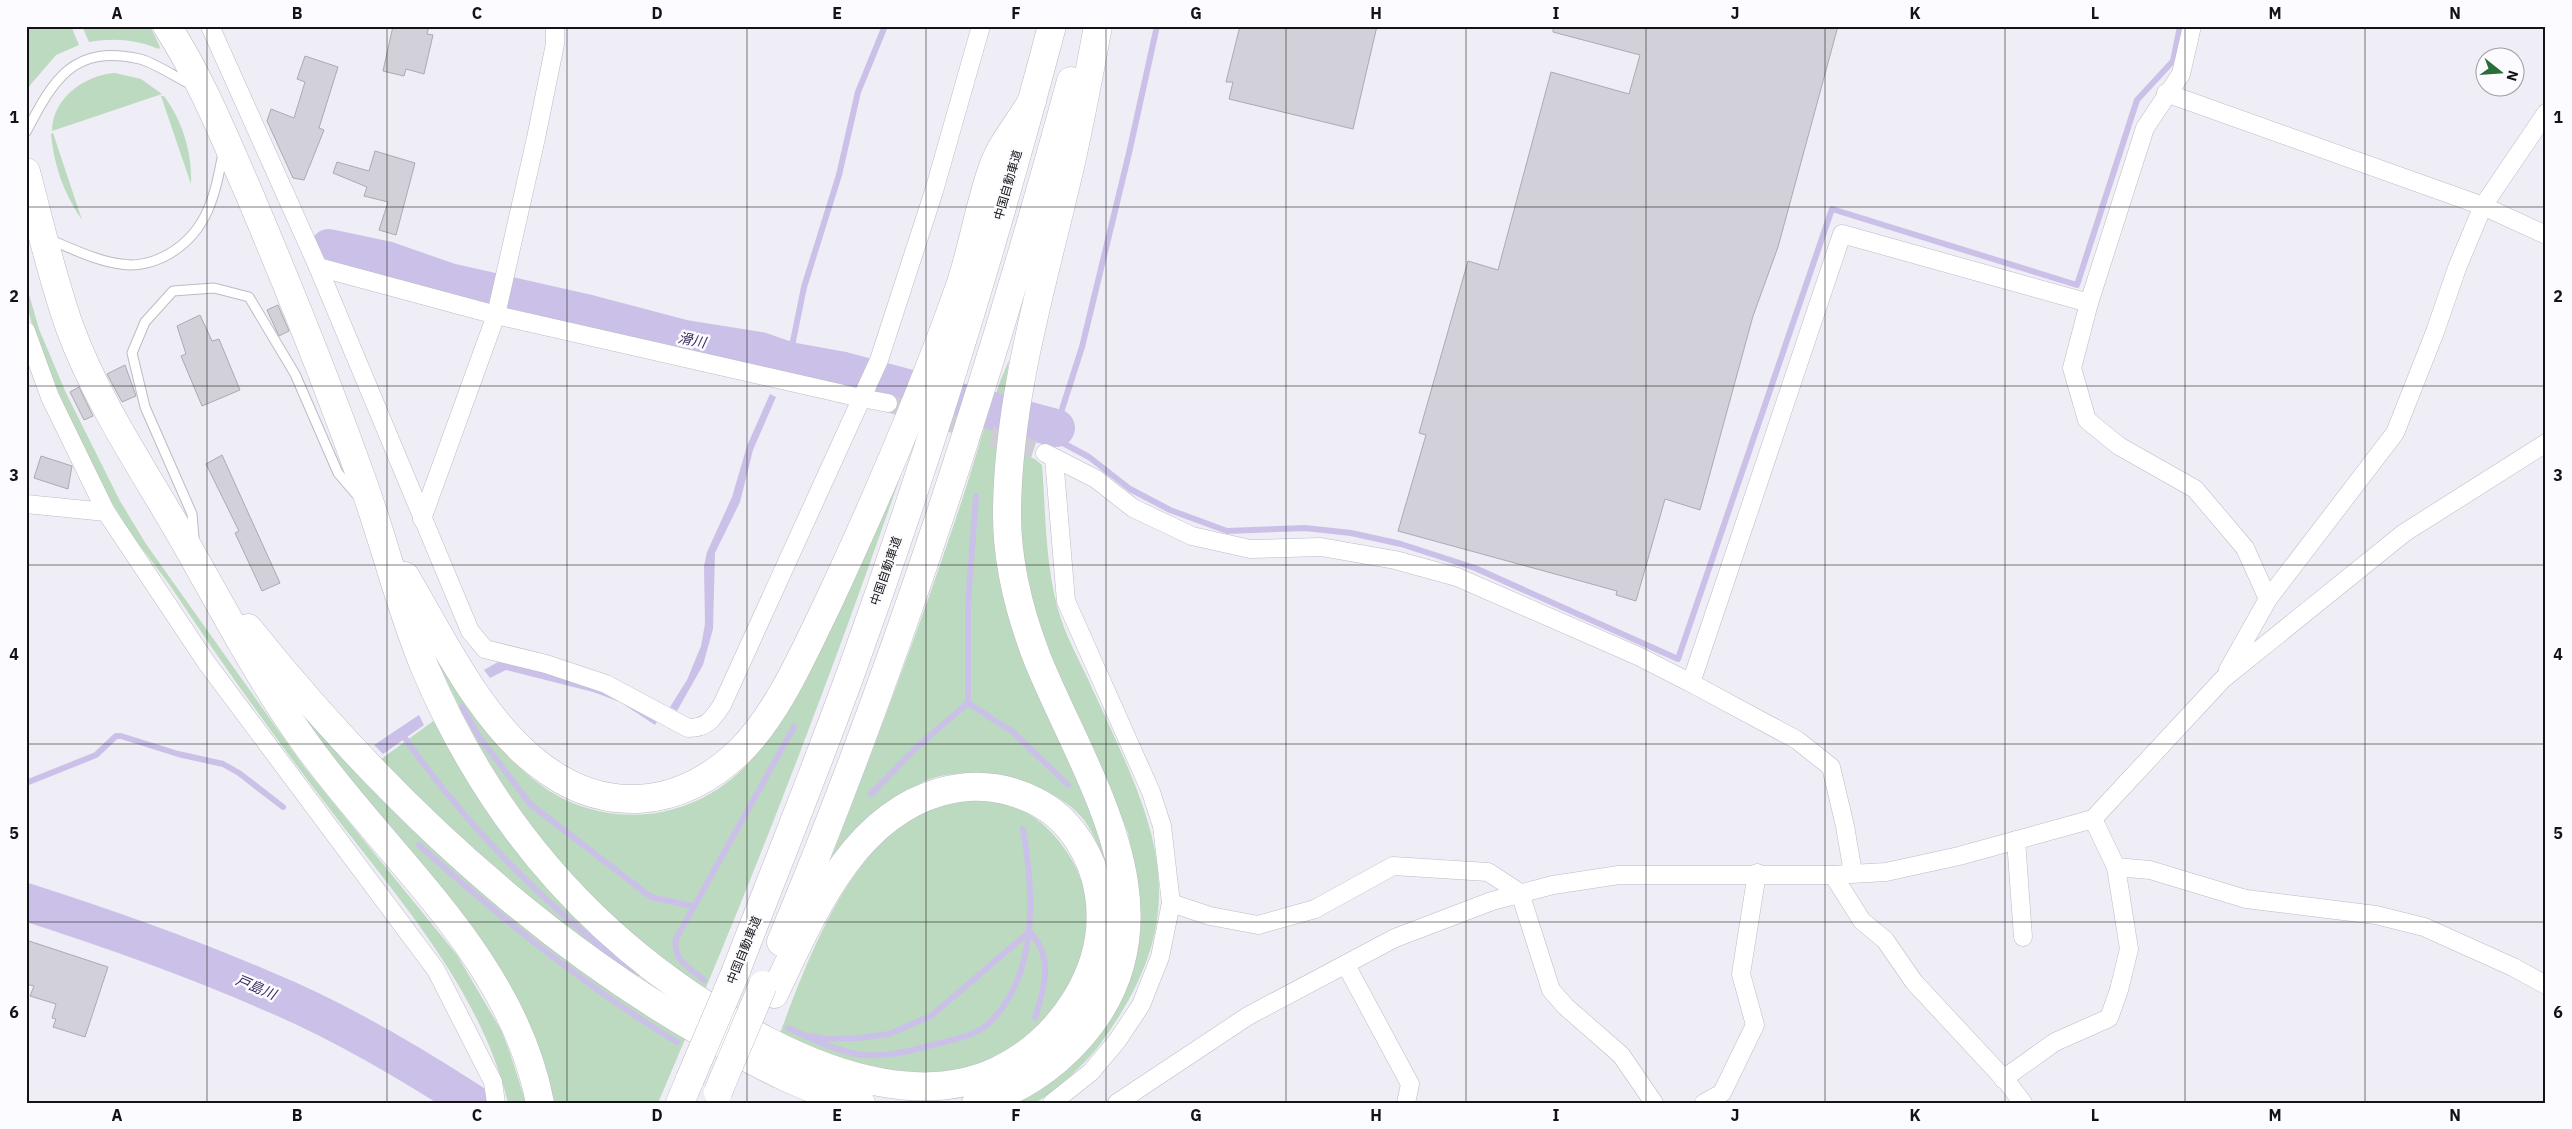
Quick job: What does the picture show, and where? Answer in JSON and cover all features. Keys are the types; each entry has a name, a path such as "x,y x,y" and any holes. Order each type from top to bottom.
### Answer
{"highway":[{"name":"中国自動車道","path":"685,1091 736,971 852,668 909,505 965,330 1052,26"},
{"path":"720,1098 768,990 939,518 1010,292 1085,26"},
{"path":"976,1103 1008,1092 1052,1064 1072,1046 1090,1025 1103,1004 1115,978 1122,951 1126,899 1117,845 1100,794 1038,658 1025,621 1010,552 1007,512 1012,428 1020,381 1069,170 1098,26"},
{"path":"171,30 226,141 297,305 377,525 409,624 445,711 498,802 547,868 605,930 639,959 705,1006 787,1051 820,1065 876,1081 926,1086 973,1080 1015,1061 1054,1030 1070,1010 1082,988 1098,939 1101,916 1099,893 1093,869 1072,830 1059,816 1040,803 1002,790 977,786 955,788 931,795 906,807 864,839 826,892 768,990"},
{"path":"377,525 476,692 497,721 536,763 576,787 598,795 624,799 648,798 673,793 696,785 719,769 741,749 759,727 776,702 821,617 890,466 928,373 960,283 994,164 1032,101"},
{"path":"26,172 70,328 100,397 247,654 303,739 346,796 459,932 486,972 510,1016 523,1047 540,1103"},
{"path":"195,561 320,714 371,769 431,829 545,927 646,998 731,1049 771,1071 800,1083 861,1103"}],"street":[{"path":"210,26 318,267 470,631 484,649 546,664 606,684 688,728 700,728 711,723 722,705 879,360 934,191 981,26"},
{"path":"422,519 496,314 536,138 555,44 555,26"},
{"path":"2192,26 2181,74 2166,93 2145,128 2089,303 2072,368 2087,420 2119,446 2195,489 2245,548 2268,599"},
{"path":"2166,93 2483,206 2546,235"},
{"path":"2223,679 2268,599 2395,433 2435,332 2457,268 2483,206 2546,113"},
{"path":"1691,683 1842,234 2089,303"},
{"path":"318,267 496,314 888,403"},
{"path":"26,331 50,397 106,512 206,662 378,895 401,920 436,970 493,1082 496,1103"},
{"path":"1116,1103 1248,1016 1395,938 1520,893 1553,885 1619,875 1757,873 1833,875 1886,872 1934,863 2093,819 2223,679 2404,533 2546,443"},
{"path":"1052,1103 1090,1072 1117,1041 1140,1005 1160,957 1171,903 1162,826 1151,792 1066,602 1049,456 1096,478 1133,508 1192,536 1250,549 1322,547 1395,560 1457,577 1629,652 1691,683 1797,740 1831,767 1845,826 1853,873"},
{"path":"26,504 106,512"},
{"path":"2003,1079 2055,1042 2109,1018 2119,990 2129,949 2116,867 2093,819"},
{"path":"2016,840 2023,938"},
{"path":"1171,903 1210,916 1258,925 1315,909 1393,866 1488,872 1520,893 1551,990 1566,1007 1621,1055 1654,1103"},
{"path":"2116,867 2150,870 2246,899 2376,915 2424,927 2513,967 2546,985"},
{"path":"1704,1103 1722,1093 1755,1025 1741,974 1757,873"},
{"path":"1833,875 1862,921 1885,940 1914,982 2023,1103"},
{"path":"1346,965 1410,1084 1406,1103"}],"lane":[{"path":"26,132 62,74 95,56 142,59 201,89"},
{"path":"43,237 84,253 121,264 155,262 186,244 206,217 217,185 226,141"},
{"path":"195,561 192,514 146,407 132,353 145,322 173,291 214,288 249,297 295,374 338,473 377,525"}],"green space":[{"path":"26,26 71,26 79,45 56,55 26,90"},
{"path":"82,26 150,26 160,47 159,49 124,40 89,42"},
{"path":"115,73 141,79 162,94 52,131 53,119 58,108 72,90 92,78"},
{"path":"161,96 164,96 171,106 185,138 190,161 191,184"},
{"path":"53,133 82,220 65,190 57,168 52,146 51,134"},
{"path":"26,284 39,329 66,393 120,501 146,544 305,768 457,955 501,1030 526,1103 508,1103 496,1062 479,1023 459,985 436,949 271,731 122,520 104,489 72,424 46,362 34,332 27,300"},
{"path":"1009,360 994,479 995,555 1009,619 1038,691 1081,784 1110,867 1106,869 1100,850 1084,820 1070,806 1051,794 1030,784 1007,778 959,773 938,777 905,792 860,829 830,861 927,602 964,496 994,398"},
{"path":"914,437 814,715 761,853 705,990 671,966 609,913 580,884 528,821 474,736 420,623 481,722 527,774 554,793 582,807 612,813 643,814 673,809 702,798 729,781 756,755 775,728"},
{"path":"1020,453 1035,459 1042,465 1049,563 1061,619 1134,783 1149,826 1158,868 1158,909 1150,952 1130,998 1098,1047 1086,1061 1058,1087 1033,1103 1014,1103 1136,945 1139,911 1138,884 1128,833 1103,771 1060,683 1035,619 1019,531"},
{"path":"288,698 686,1037 658,1103 552,1103 345,774"},
{"path":"436,719 500,829 525,863 580,921 640,975 637,978 568,928 503,875 440,819 380,760"},
{"path":"985,800 1018,808 1043,824 1073,862 1086,900 1086,938 1075,975 1054,1008 1026,1036 993,1057 956,1070 917,1074 881,1069 846,1060 780,1033 806,967 840,898 862,866 886,838 915,817 947,804"}],"shaded area":[{"path":"770,394 776,397 753,450 740,502 715,553 713,629 703,665 677,711 670,707 687,680 701,646 705,624 704,566 707,552 732,497 747,446"},
{"path":"498,662 589,684 659,718 655,725 620,702 593,692 506,670 490,678 484,670"},
{"path":"419,715 424,725 383,754 374,745"}],"building":[{"path":"393,26 429,26 427,34 433,35 424,74 406,69 404,76 383,71"},
{"path":"1240,26 1377,26 1353,129 1229,99 1233,82 1226,82"},
{"path":"1553,26 1838,26 1778,247 1753,316 1700,510 1665,499 1636,601 1616,595 1617,591 1398,531 1426,435 1419,433 1468,261 1498,270 1551,72 1629,94 1640,55 1553,32"},
{"path":"305,56 338,67 319,128 324,130 304,180 293,178 267,121 271,109 294,118 305,82 297,79"},
{"path":"375,151 415,163 396,235 379,230 388,202 364,196 367,187 333,173 337,162 369,171"},
{"path":"278,305 289,331 279,336 267,310"},
{"path":"200,315 212,341 219,339 240,390 202,406 181,356 186,354 177,326"},
{"path":"125,365 136,396 122,402 107,374"},
{"path":"79,387 93,416 84,420 70,392"},
{"path":"222,455 280,583 262,591 235,533 239,531 206,464"},
{"path":"41,456 72,466 68,489 34,478"},
{"path":"26,940 108,967 85,1037 53,1027 56,1019 52,1018 56,1004 30,996 34,986 26,984"}],"waterway":[{"path":"789,361 804,287 839,175 858,92 885,26"},
{"path":"1157,26 1129,153 1082,347 1056,428 1061,442 1089,457 1130,489 1170,510 1227,531 1305,528 1351,533 1401,544 1475,568 1678,659 1832,209 2077,285 2137,100 2173,61 2180,26"},
{"name":"滑川","path":"329,248 386,260 449,282 590,314 685,339 760,351 789,361 844,371 1056,428"},
{"path":"871,794 918,746 968,703 968,603 976,496"},
{"path":"968,703 1013,732 1068,785"},
{"path":"462,707 478,735 530,804 651,897 692,906"},
{"path":"704,980 679,958 675,946 676,939 794,727"},
{"path":"402,734 452,800 508,862 568,919 632,971"},
{"path":"26,783 96,755 116,736 121,736 178,754 223,764 239,773 283,807"},
{"path":"788,1028 843,1051 873,1055 909,1051 962,1037 977,1032 989,1023 1005,1003 1017,981 1025,957 1029,932 1030,905 1027,853 1023,829"},
{"path":"419,845 480,899 544,950 609,998 677,1042"},
{"name":"戸島川","path":"26,902 176,954 319,1014 422,1071 472,1103"},
{"path":"812,1036 825,1039 859,1038 889,1034 931,1016 1029,932"},
{"path":"1031,933 1043,953 1045,964 1044,985 1035,1018"}],"tunnel":[{"path":"888,403 1045,453"}]}
